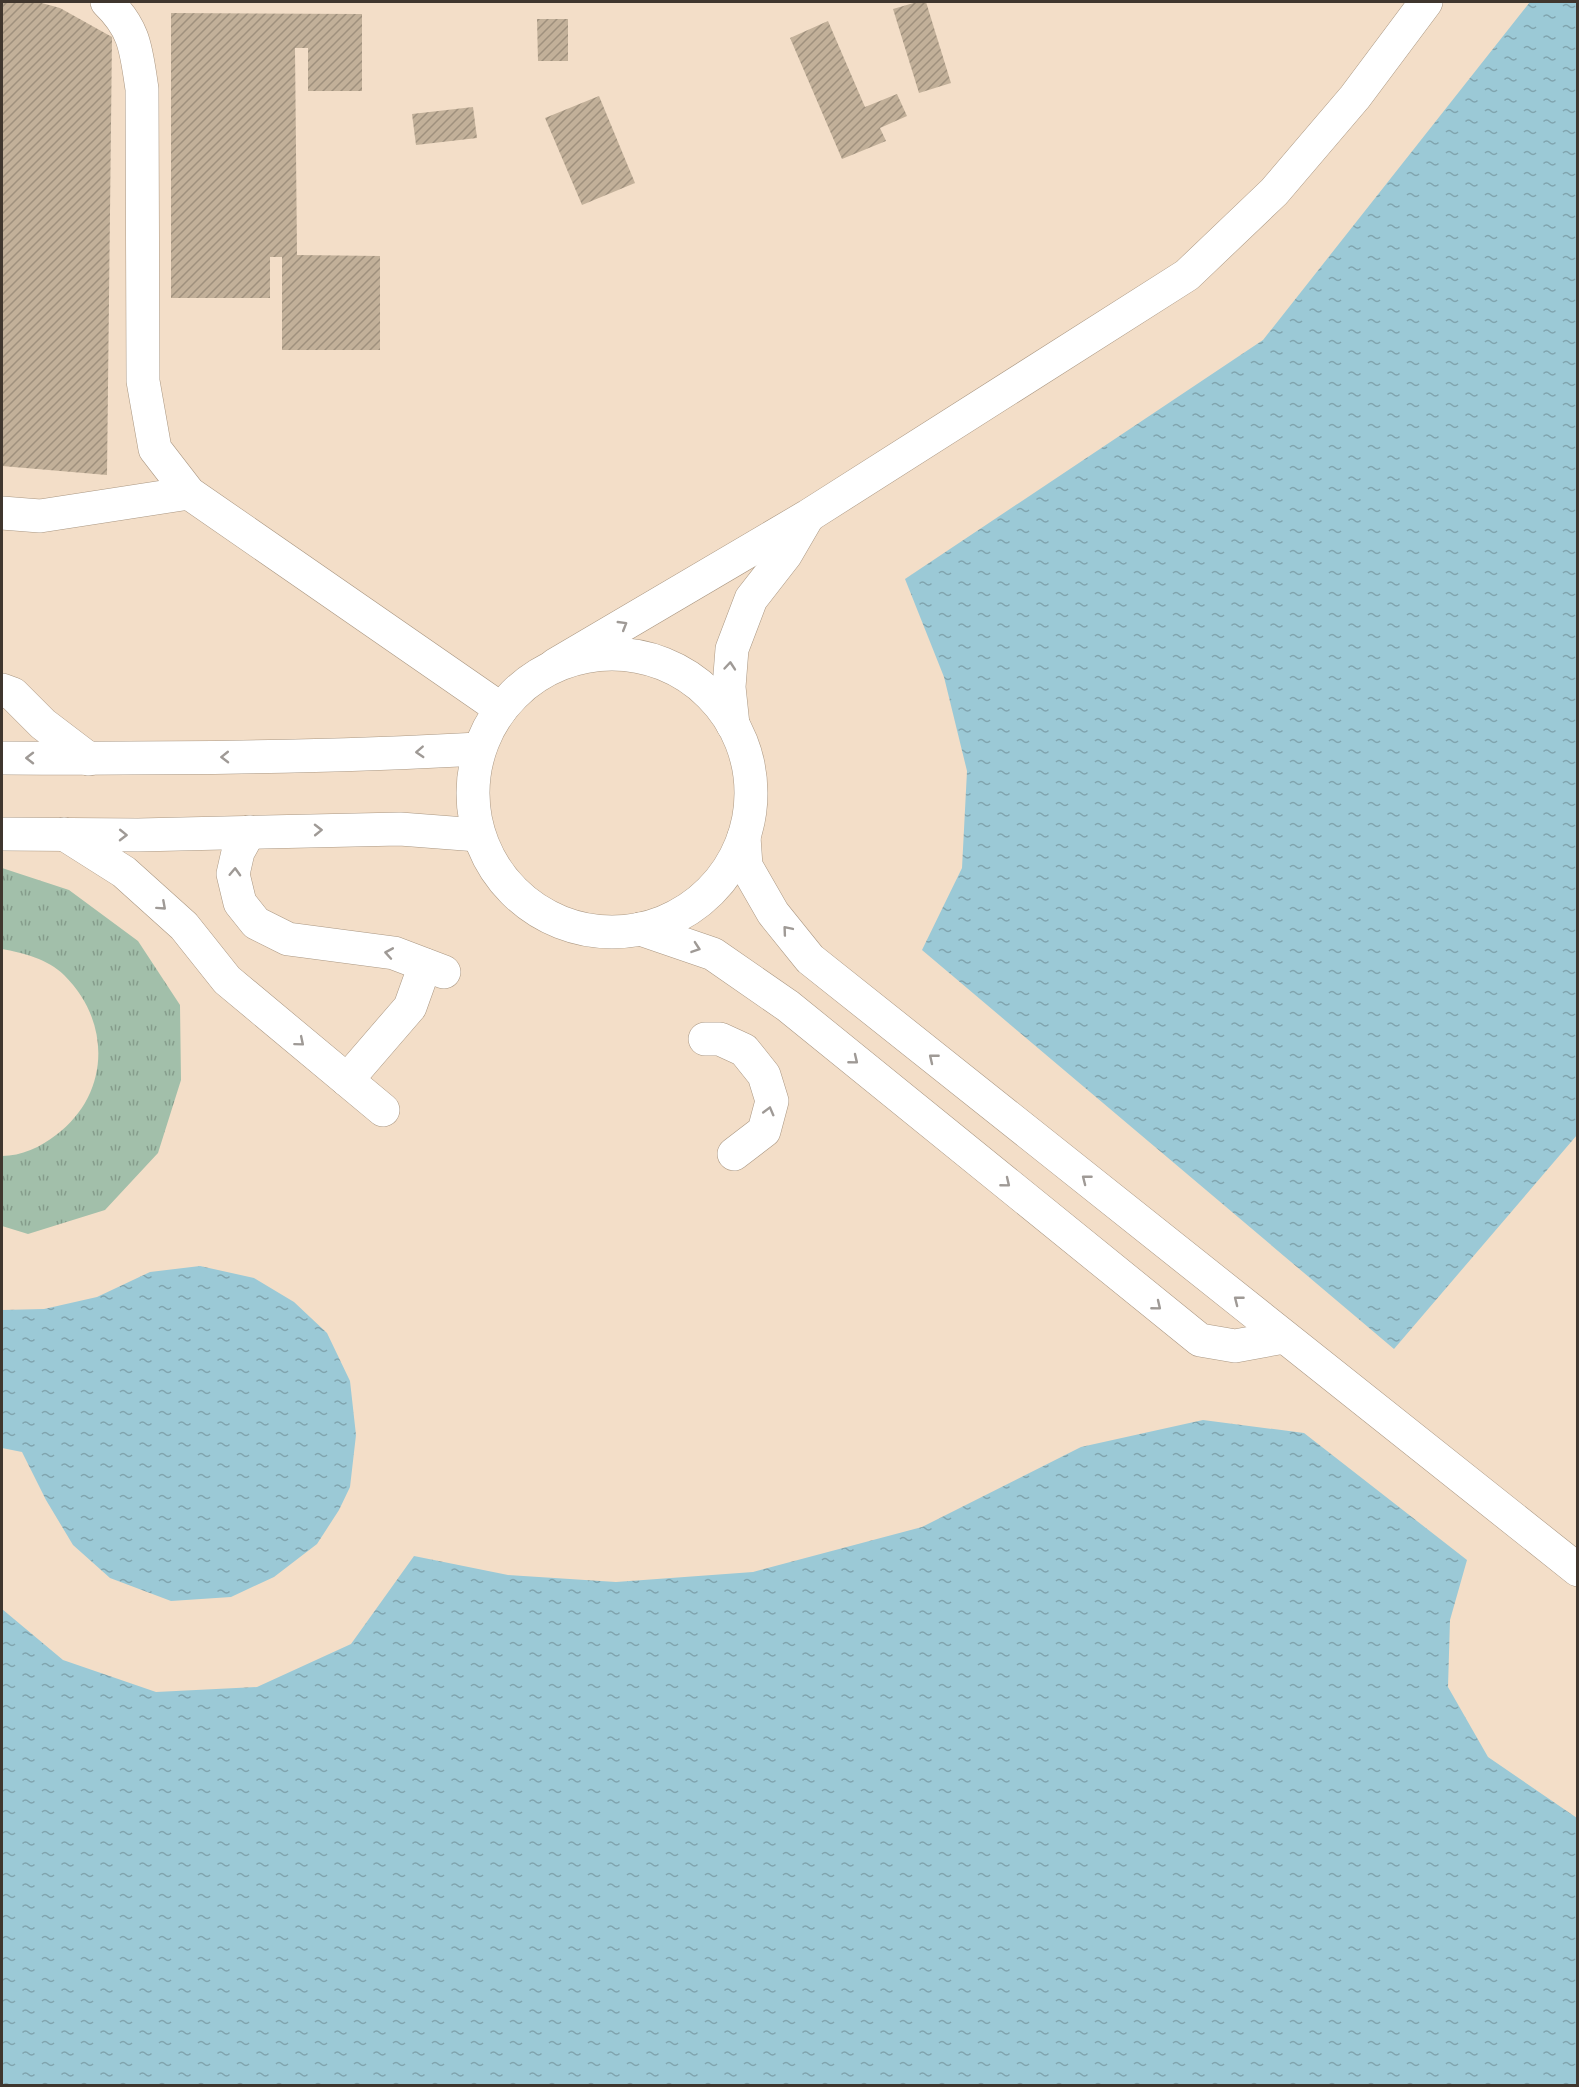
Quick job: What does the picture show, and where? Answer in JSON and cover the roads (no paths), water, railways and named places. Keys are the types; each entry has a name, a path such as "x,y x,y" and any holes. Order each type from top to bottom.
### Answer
{"street":[{"path":"107,2 119,13 135,43 142,89 142,381 155,449 189,493 501,709"},
{"path":"555,665 583,656 612,654 641,657 669,666 694,681 716,700 733,724 745,751 751,780 751,809 744,837 733,863 715,887 693,907 668,921 640,929 611,933 582,929 554,920 528,905 507,885 490,862 478,835 473,807 472,778 478,749 491,722 508,699 530,680 555,665 808,516 1187,275 1274,192 1355,97 1426,2"},
{"path":"2,513 40,516 189,493"},
{"path":"733,724 729,687 732,649 751,599 786,554 808,516"},
{"path":"2,690 13,693 44,724 89,759"},
{"path":"2,758 89,759 374,754 478,749"},
{"path":"2,834 138,835 400,829 478,835"},
{"path":"249,832 238,852 233,874 240,903 256,923 288,939 394,953 435,968 410,1006 346,1080"},
{"path":"64,834 124,872 184,926 227,980 383,1110"},
{"path":"744,837 746,866 772,913 810,959 1578,1570"},
{"path":"640,929 713,954 788,1006 1200,1341 1235,1346 1284,1337"},
{"path":"705,1039 720,1039 744,1050 764,1075 772,1101 764,1131 734,1154"}],"water":[{"path":"1530,2 1578,2 1577,1135 1394,1349 922,950 962,868 967,771 944,677 905,579 1263,340"},
{"path":"200,1266 254,1278 294,1302 327,1333 350,1381 356,1435 350,1487 339,1510 317,1544 274,1577 231,1597 171,1601 110,1578 73,1545 46,1500 22,1452 2,1448 2,1310 44,1309 97,1297 150,1272"},
{"path":"1203,1420 1304,1433 1467,1560 1450,1620 1448,1687 1488,1757 1577,1818 1577,2085 2,2085 2,1609 63,1660 156,1692 257,1687 351,1644 414,1556 508,1575 616,1582 753,1572 922,1527 1081,1447"}]}
